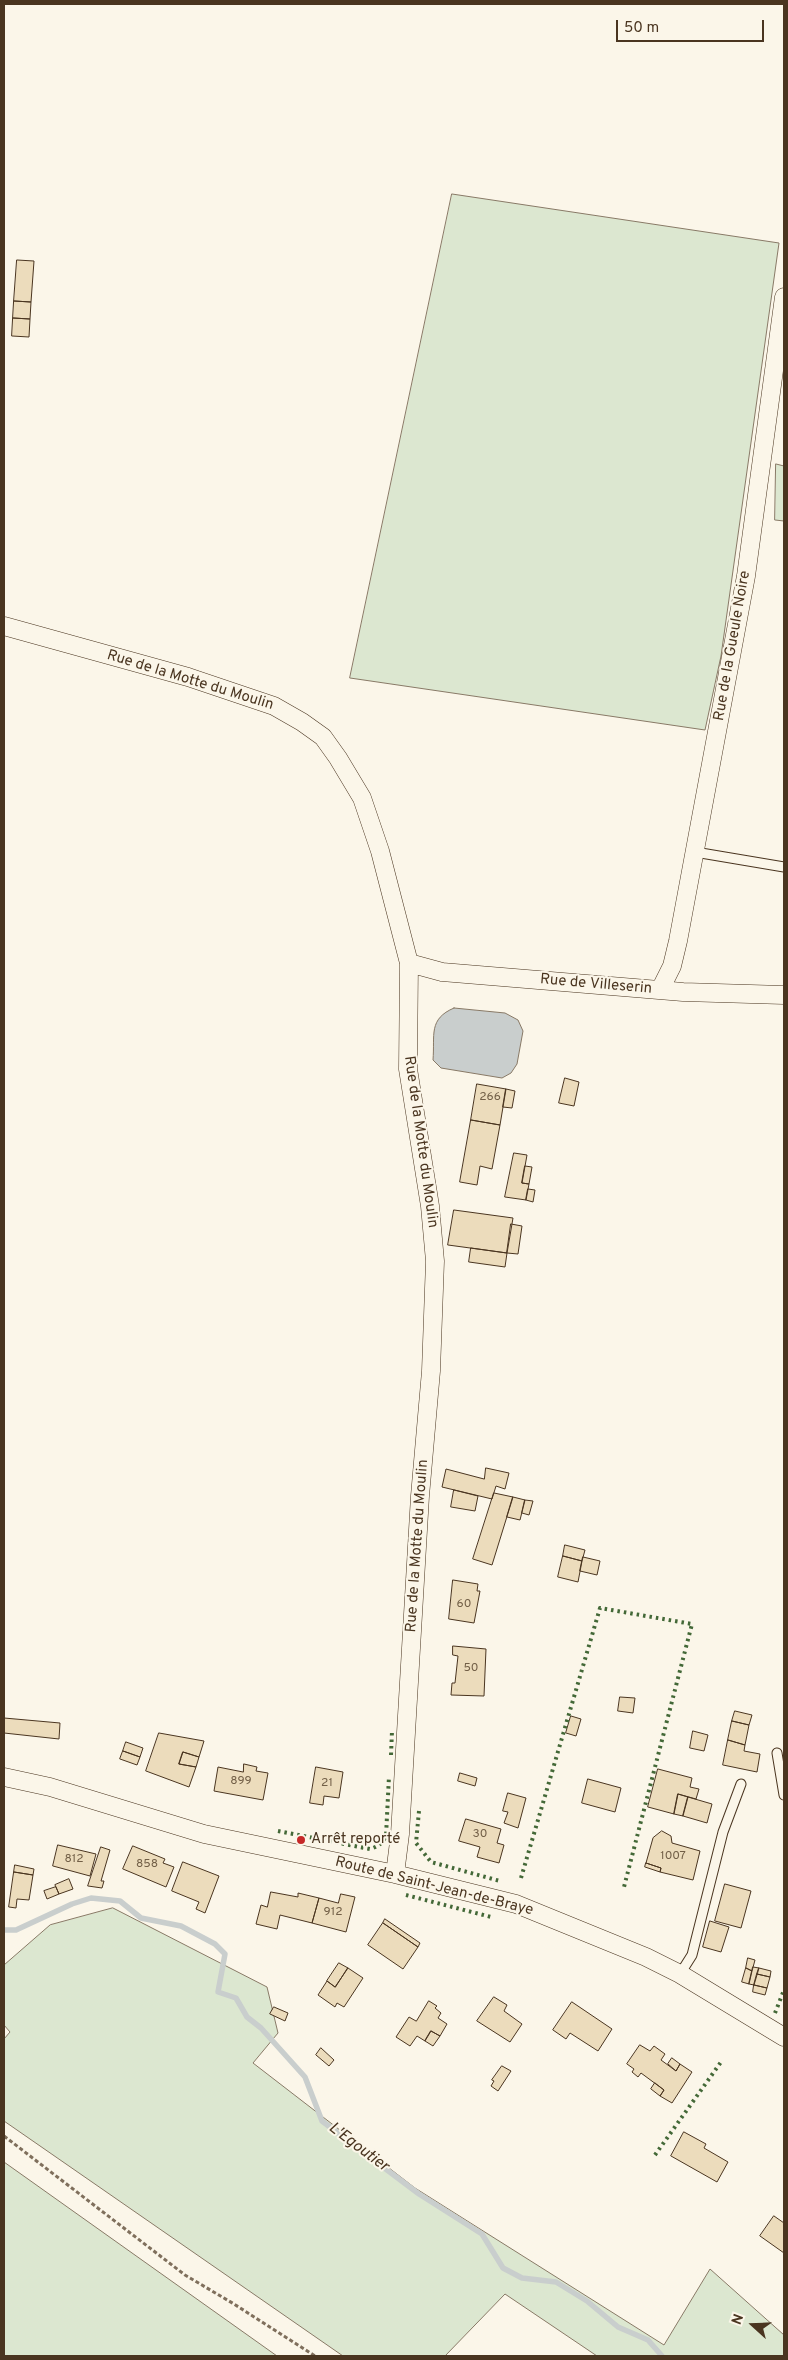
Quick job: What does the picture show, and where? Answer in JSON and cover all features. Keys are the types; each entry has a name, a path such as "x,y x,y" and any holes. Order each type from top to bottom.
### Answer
{"street":[{"name":"Rue de la Gueule Noire","path":"660,990 672,966 676,950 746,576 784,297"},
{"name":"Rue de la Motte du Moulin","path":"4,626 188,677 274,706 302,722 323,738 338,758 362,798 380,851 409,963 408,1069 430,1206 435,1261 431,1371 420,1496 400,1834 395,1874"},
{"name":"Rue de Villeserin","path":"409,963 442,972 660,990 784,995"},
{"name":"Route de Saint-Jean-de-Braye","path":"4,1777 50,1787 204,1834 395,1874 516,1904 646,1957 680,1974 784,2038"}],"lane":[{"path":"695,852 784,867"},
{"path":"776,1753 784,1794"},
{"path":"680,1974 692,1955 723,1832 741,1784"}],"path":[{"path":"4,2136 185,2275 315,2356"}],"green space":[{"path":"452,194 779,243 721,656 705,730 350,678"},
{"path":"776,464 784,466 784,521 775,520"},
{"path":"113,1908 267,1987 278,2033 253,2063 415,2188 664,2345 710,2269 784,2335 784,2356 597,2356 505,2294 445,2356 343,2356 4,2121 4,2039 10,2032 4,2025 4,1965 50,1925"},
{"path":"4,2162 277,2356 4,2356"}],"shaded area":[{"path":"454,1008 505,1013 518,1020 523,1031 517,1064 511,1073 502,1078 441,1068 433,1060 434,1029 436,1023 446,1012"}],"building":[{"path":"17,260 34,261 31,302 14,301"},
{"path":"14,301 31,302 30,319 13,318"},
{"path":"13,318 30,319 29,337 12,336"},
{"path":"565,1078 579,1082 574,1106 559,1103"},
{"path":"477,1084 506,1089 500,1125 471,1120"},
{"path":"506,1089 515,1091 512,1108 503,1107"},
{"path":"471,1120 500,1125 492,1169 480,1166 477,1185 460,1182"},
{"path":"514,1153 527,1155 522,1183 529,1184 526,1200 505,1197"},
{"path":"525,1166 532,1167 529,1184 522,1183"},
{"path":"528,1189 535,1190 533,1202 526,1200"},
{"path":"454,1210 513,1218 507,1253 448,1245"},
{"path":"511,1224 522,1226 518,1254 507,1253"},
{"path":"471,1248 507,1253 505,1267 469,1262"},
{"path":"486,1468 509,1473 505,1489 496,1486 492,1499 442,1487 446,1469 484,1479"},
{"path":"454,1490 478,1496 475,1511 451,1507"},
{"path":"494,1493 513,1497 492,1565 473,1559"},
{"path":"513,1497 525,1500 520,1520 507,1517"},
{"path":"525,1500 533,1501 529,1515 522,1513"},
{"path":"565,1545 585,1550 582,1561 563,1556"},
{"path":"563,1556 582,1561 578,1582 558,1577"},
{"path":"583,1557 600,1561 597,1575 580,1571"},
{"path":"453,1580 478,1584 477,1591 480,1591 474,1623 449,1619"},
{"path":"453,1646 486,1649 484,1696 451,1695 452,1683 455,1683 458,1656 453,1655"},
{"path":"620,1697 635,1698 633,1713 618,1711"},
{"path":"735,1711 752,1715 749,1725 732,1721"},
{"path":"571,1716 581,1719 576,1736 566,1733"},
{"path":"4,1718 60,1723 59,1739 4,1733"},
{"path":"732,1721 749,1725 745,1745 728,1740"},
{"path":"693,1731 708,1735 704,1751 690,1748"},
{"path":"159,1733 204,1741 199,1757 183,1752 179,1764 196,1767 189,1787 146,1771"},
{"path":"728,1740 745,1745 744,1751 760,1754 757,1772 723,1765"},
{"path":"126,1742 143,1748 140,1757 123,1751"},
{"path":"123,1751 140,1757 137,1765 120,1759"},
{"path":"183,1752 199,1757 196,1767 179,1764"},
{"path":"244,1764 257,1767 256,1771 268,1773 263,1800 214,1791 218,1767 243,1772"},
{"path":"316,1767 343,1772 339,1798 324,1796 323,1805 310,1803"},
{"path":"658,1769 692,1778 690,1787 699,1789 696,1799 678,1794 674,1814 648,1807"},
{"path":"460,1773 477,1778 475,1786 458,1781"},
{"path":"588,1779 621,1788 615,1812 582,1803"},
{"path":"508,1793 526,1798 518,1828 504,1823 508,1812 503,1811"},
{"path":"678,1794 688,1797 683,1816 674,1814"},
{"path":"688,1797 712,1804 707,1823 683,1816"},
{"path":"466,1819 501,1829 497,1843 504,1845 499,1863 477,1857 480,1847 459,1841"},
{"path":"662,1831 671,1836 672,1843 700,1851 693,1880 660,1872 661,1868 646,1863 653,1838"},
{"path":"58,1845 96,1854 90,1876 53,1866"},
{"path":"133,1846 165,1859 163,1863 174,1867 166,1887 123,1869"},
{"path":"101,1847 110,1850 101,1881 104,1881 102,1888 88,1886"},
{"path":"183,1862 219,1876 205,1913 196,1909 199,1902 172,1891"},
{"path":"646,1863 661,1868 660,1872 645,1867"},
{"path":"15,1865 34,1869 33,1875 14,1872"},
{"path":"14,1872 33,1875 29,1900 17,1899 16,1908 9,1907"},
{"path":"69,1879 73,1889 59,1894 55,1885"},
{"path":"725,1884 751,1891 741,1928 715,1921"},
{"path":"56,1887 59,1894 47,1899 44,1891"},
{"path":"271,1892 298,1897 298,1893 319,1898 312,1923 280,1915 277,1929 256,1924 261,1905 267,1907"},
{"path":"341,1894 355,1897 346,1932 312,1923 319,1898 338,1903"},
{"path":"385,1919 420,1943 418,1947 383,1923"},
{"path":"710,1921 729,1927 721,1952 703,1947"},
{"path":"383,1923 418,1947 403,1969 368,1945"},
{"path":"748,1958 755,1960 752,1971 746,1968"},
{"path":"339,1963 348,1968 335,1987 327,1981"},
{"path":"753,1967 759,1968 754,1985 749,1984"},
{"path":"348,1968 363,1978 344,2007 337,2003 335,2007 318,1995 327,1981 335,1987"},
{"path":"746,1968 752,1971 749,1984 742,1982"},
{"path":"759,1968 771,1971 770,1977 757,1974"},
{"path":"757,1974 770,1977 767,1988 754,1985"},
{"path":"754,1985 767,1988 765,1995 753,1992"},
{"path":"494,1997 507,2005 504,2011 522,2024 510,2042 477,2021"},
{"path":"429,2001 437,2006 435,2008 441,2013 438,2018 447,2024 440,2036 431,2031 425,2041 417,2036 410,2046 396,2037 409,2017 416,2021"},
{"path":"572,2002 612,2029 598,2051 570,2033 566,2039 553,2030"},
{"path":"274,2007 288,2013 285,2021 270,2014"},
{"path":"431,2031 440,2036 433,2046 425,2041"},
{"path":"640,2045 650,2051 654,2046 665,2054 661,2060 676,2071 680,2064 692,2072 672,2103 660,2096 664,2090 641,2073 638,2077 632,2072 634,2069 627,2064"},
{"path":"321,2048 334,2060 329,2066 316,2055"},
{"path":"672,2058 680,2064 676,2071 668,2064"},
{"path":"502,2066 511,2071 498,2091 491,2086 494,2081 492,2080"},
{"path":"655,2083 664,2090 660,2096 651,2089"},
{"path":"684,2132 706,2144 704,2148 728,2162 717,2182 671,2156"},
{"path":"774,2216 784,2223 784,2253 760,2236"}],"waterway":[{"name":"L'Egoutier","path":"4,1930 16,1930 72,1904 91,1898 120,1901 141,1918 181,1926 215,1944 225,1954 218,1992 236,1998 247,2017 261,2028 305,2077 322,2121 419,2194 482,2234 503,2268 522,2278 556,2282 587,2301 618,2327 648,2340 662,2356"}],"hedge":[{"path":"521,1878 600,1608 692,1624 624,1887"},
{"path":"391,1755 392,1731"},
{"path":"278,1831 370,1849 375,1847 386,1836 389,1776"},
{"path":"419,1811 416,1843 431,1862 500,1881"},
{"path":"406,1895 491,1917"},
{"path":"775,2013 784,1990"},
{"path":"655,2155 721,2062"}],"place":[{"name":"Arrêt reporté","path":"301,1840"}]}
